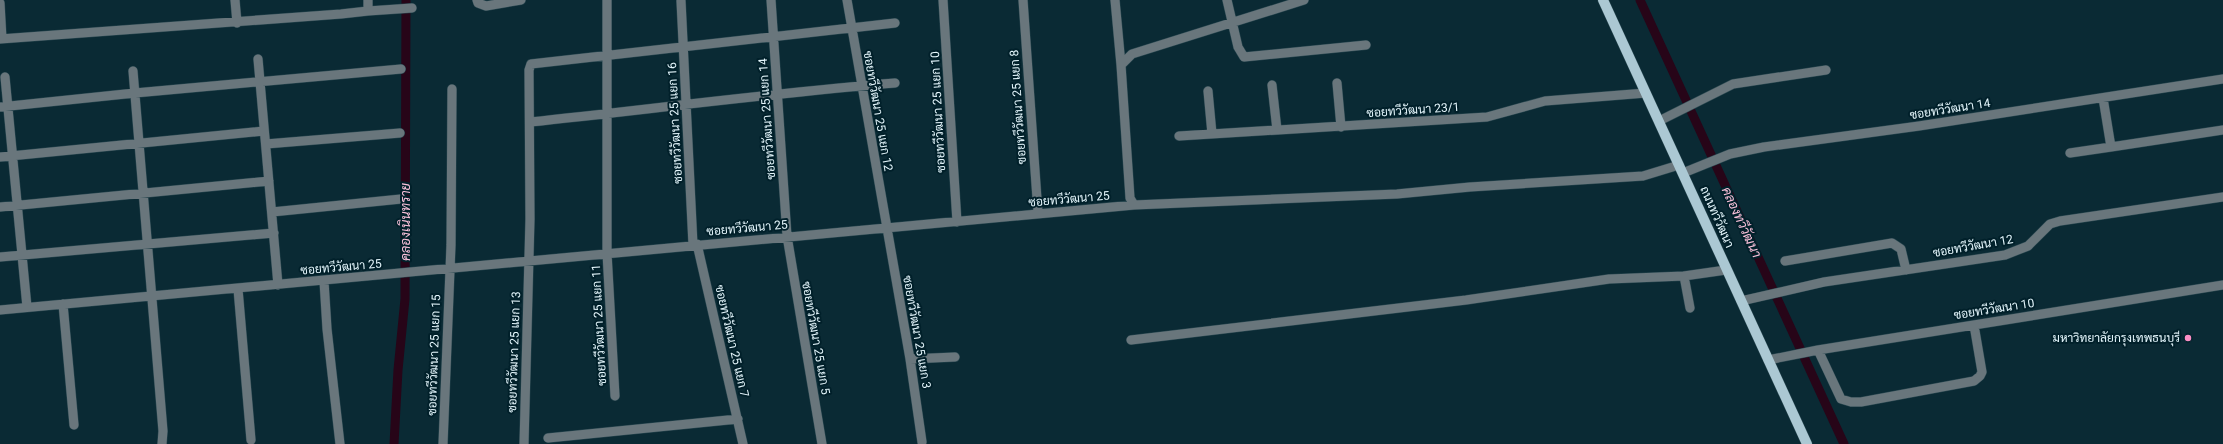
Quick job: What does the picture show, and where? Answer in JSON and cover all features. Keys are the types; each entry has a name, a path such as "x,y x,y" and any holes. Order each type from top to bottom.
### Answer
{"main road":[{"name":"ถนนทวีวัฒนา","path":"1603,0 1807,444"}],"street":[{"path":"235,0 236,23"},
{"path":"368,0 368,11"},
{"path":"477,0 478,3 486,6 521,0"},
{"name":"ซอยทวีวัฒนา 25 แยก 11","path":"607,0 607,253 615,396"},
{"name":"ซอยทวีวัฒนา 25 แยก 14","path":"771,0 787,236"},
{"name":"ซอยทวีวัฒนา 25 แยก 12","path":"846,0 886,227"},
{"name":"ซอยทวีวัฒนา 25 แยก 10","path":"944,0 957,222"},
{"name":"ซอยทวีวัฒนา 25 แยก 8","path":"1023,0 1038,213"},
{"path":"1115,0 1130,198 1134,205"},
{"path":"1227,0 1238,47 1244,57 1366,45"},
{"path":"1121,65 1132,54 1232,24 1304,0"},
{"name":"ซอยทวีวัฒนา 25 แยก 16","path":"680,1 695,245"},
{"path":"0,3 1,39 236,23 408,8"},
{"path":"607,55 895,23"},
{"name":"ซอยทวีวัฒนา 25 แยก 13","path":"524,444 529,260 529,70 531,64 607,55"},
{"path":"258,60 278,285"},
{"path":"4,107 135,93 401,70"},
{"path":"1658,121 1733,84 1826,70"},
{"path":"133,71 152,296 162,444"},
{"path":"5,77 4,107 12,156 27,307"},
{"name":"ซอยทวีวัฒนา 14","path":"1681,169 1703,165 1730,154 1764,147 1926,125 2223,79"},
{"path":"530,122 686,106 778,93 895,83"},
{"path":"1337,83 1341,127"},
{"path":"1272,85 1277,130"},
{"name":"ซอยทวีวัฒนา 25 แยก 15","path":"443,444 451,245 452,89"},
{"path":"1208,91 1212,134"},
{"name":"ซอยทวีวัฒนา 23/1","path":"1179,136 1487,117 1545,101 1646,93"},
{"path":"2103,98 2111,147"},
{"path":"2070,153 2223,130"},
{"path":"0,157 264,131"},
{"path":"266,144 400,133"},
{"name":"ซอยทวีวัฒนา 25","path":"0,310 399,274 529,260 787,236 957,222 1038,213 1134,205 1397,194 1470,187 1643,176 1681,169"},
{"path":"0,207 269,181"},
{"name":"ซอยทวีวัฒนา 12","path":"1741,301 1824,282 2005,255 2019,251 2037,239 2050,224 2060,221 2223,197"},
{"path":"272,212 400,200"},
{"name":"ซอยทวีวัฒนา 25 แยก 3","path":"886,227 910,359 922,442"},
{"path":"0,257 274,233"},
{"name":"ซอยทวีวัฒนา 25 แยก 5","path":"787,236 822,444"},
{"path":"1786,261 1892,243 1901,249 1906,270"},
{"name":"ซอยทวีวัฒนา 25 แยก 7","path":"695,245 743,444"},
{"path":"1131,340 1466,300 1609,279 1684,276 1726,270"},
{"path":"1684,276 1690,308"},
{"path":"324,281 327,328 340,444"},
{"name":"ซอยทวีวัฒนา 10","path":"1768,360 1816,350 2223,285"},
{"path":"238,288 251,440"},
{"path":"63,304 74,425"},
{"path":"1816,350 1841,399 1851,402 1860,402 1974,381 1982,372 1974,325"},
{"path":"910,359 955,357"},
{"path":"548,438 738,419"}],"waterway":[{"name":"คลองเนินทราย","path":"394,444 398,370 405,299 406,0"},
{"name":"คลองทวีวัฒนา","path":"1640,0 1844,444"}],"place":[{"name":"มหาวิทยาลัยกรุงเทพธนบุรี","path":"2188,338"}]}
